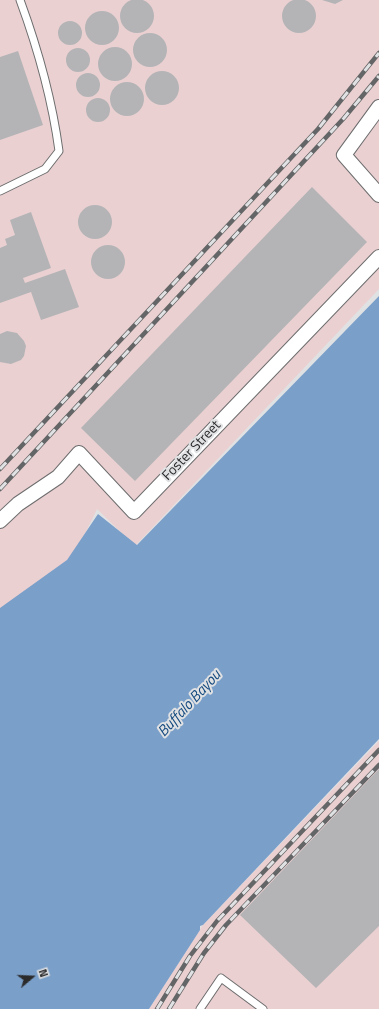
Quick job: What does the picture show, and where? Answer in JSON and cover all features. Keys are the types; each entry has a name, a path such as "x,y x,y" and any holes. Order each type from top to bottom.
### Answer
{"street":[{"path":"379,107 344,155 379,195"},
{"name":"Foster Street","path":"0,521 18,504 58,477 78,453 134,512 379,257"}],"lane":[{"path":"0,191 45,169 59,151 54,116 33,36 20,0"},
{"path":"200,1009 221,978 263,1009"}],"shaded area":[{"path":"0,0 379,0 379,289 135,546 97,509 71,563 0,611"},
{"path":"379,741 379,1009 149,1009 203,925"}],"water":[{"name":"Buffalo Bayou","path":"379,296 379,739 203,925 200,926 200,930 149,1009 0,1009 0,608 67,560 98,514 137,545"}],"building":[{"path":"137,-1 149,4 154,16 149,28 137,33 125,28 120,16 125,4"},
{"path":"299,-1 311,4 316,16 311,28 299,33 287,28 282,16 287,4"},
{"path":"322,0 343,0 335,4"},
{"path":"102,11 114,16 119,28 114,40 102,45 90,40 85,28 90,16"},
{"path":"70,21 78,25 82,33 78,41 70,45 62,41 58,33 62,25"},
{"path":"150,33 162,38 167,50 162,62 150,67 138,62 133,50 138,38"},
{"path":"115,47 127,52 132,64 127,76 115,81 103,76 98,64 103,52"},
{"path":"78,48 86,52 90,60 86,68 78,72 70,68 66,60 70,52"},
{"path":"18,51 43,125 0,140 0,57"},
{"path":"162,71 174,76 179,88 174,100 162,105 150,100 145,88 150,76"},
{"path":"88,73 96,77 100,85 96,93 88,97 80,93 76,85 80,77"},
{"path":"127,82 139,87 144,99 139,111 127,116 115,111 110,99 115,87"},
{"path":"98,98 106,102 110,110 106,118 98,122 90,118 86,110 90,102"},
{"path":"312,187 367,242 135,481 81,428"},
{"path":"95,205 107,210 112,222 107,234 95,239 83,234 78,222 83,210"},
{"path":"31,212 51,268 23,278 25,283 65,269 79,307 41,320 31,292 0,303 0,248 7,245 5,239 15,235 10,220"},
{"path":"108,245 120,250 125,262 120,274 108,279 96,274 91,262 96,250"},
{"path":"7,331 17,333 24,341 26,346 24,356 21,360 11,364 0,362 0,334"},
{"path":"379,769 379,926 316,988 240,915"}],"railway":[{"path":"0,469 318,129 379,53"},
{"path":"0,489 344,118 379,76"},
{"path":"157,1009 190,956 217,921 379,750"},
{"path":"169,1009 204,953 226,925 379,765"}]}
